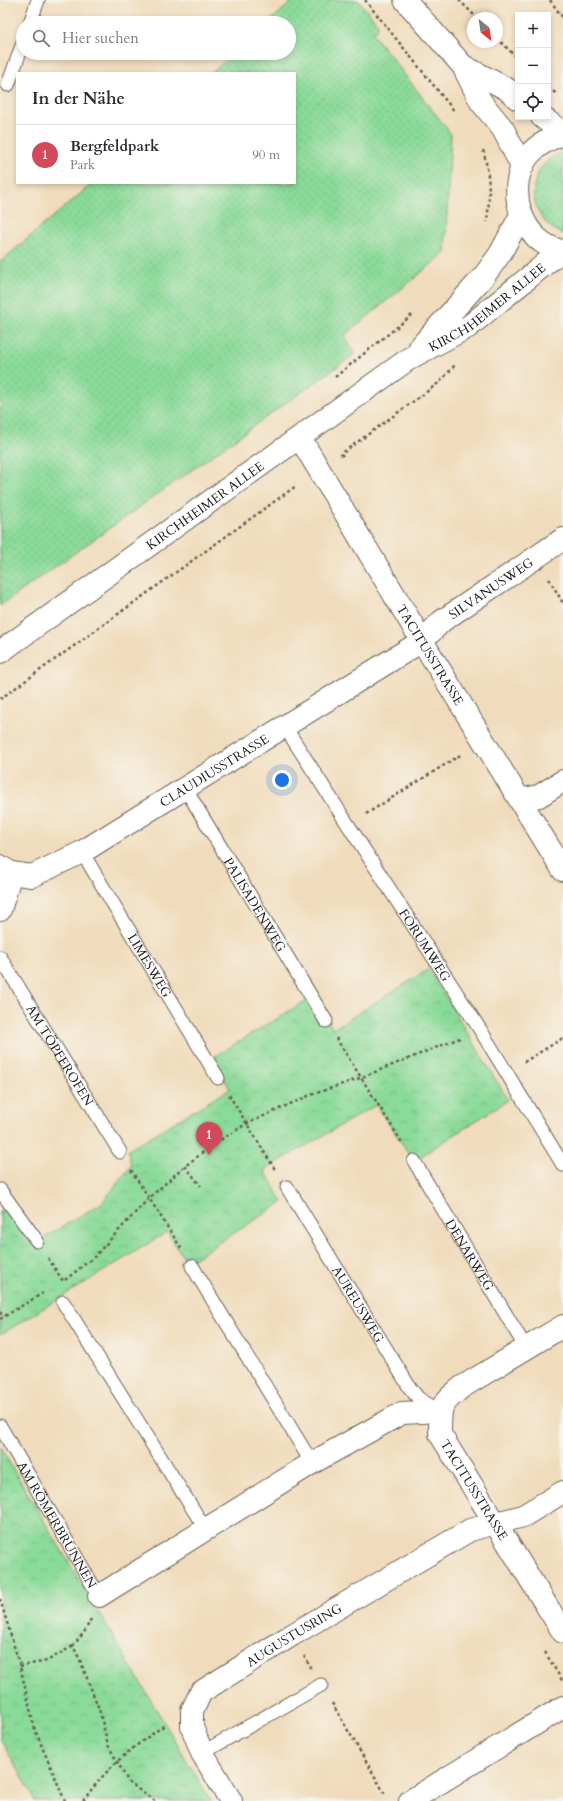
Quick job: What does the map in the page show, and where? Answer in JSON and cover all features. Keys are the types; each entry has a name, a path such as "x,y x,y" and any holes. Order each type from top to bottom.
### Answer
{"street":[{"path":"405,0 463,66 481,102 503,129 522,167"},
{"path":"463,66 507,89 515,96"},
{"path":"546,120 563,133"},
{"path":"562,251 549,247 539,241 525,225 521,215 518,190 522,167 529,156 538,146 550,138 563,133"},
{"name":"KIRCHHEIMER ALLEE","path":"410,358 484,276 500,254 521,215"},
{"name":"KIRCHHEIMER ALLEE","path":"0,652 410,358 468,327 562,251"},
{"name":"TACITUSSTRASSE","path":"300,438 422,641 563,870"},
{"name":"SILVANUSWEG","path":"422,641 442,621 563,539"},
{"name":"CLAUDIUSSTRASSE","path":"5,870 32,876 82,852 422,641"},
{"path":"520,800 539,796 563,781"},
{"path":"0,910 5,870"},
{"path":"440,1411 452,1396 462,1387 563,1326"},
{"name":"TACITUSSTRASSE","path":"440,1411 440,1434 563,1632"},
{"name":"AM RÖMERBRUNNEN","path":"99,1596 312,1463 402,1413 440,1411"},
{"name":"AUGUSTUSRING","path":"231,1801 202,1753 192,1727 192,1711 201,1692 292,1635 470,1530 523,1516 563,1492"},
{"path":"410,1801 563,1707"}],"lane":[{"path":"32,16 38,0"},
{"path":"8,85 17,60"},
{"name":"FORUMWEG","path":"285,726 481,1031 563,1165"},
{"name":"PALISADENWEG","path":"185,788 326,1021"},
{"name":"LIMESWEG","path":"82,852 218,1078"},
{"name":"AM TÖPFEROFEN","path":"0,957 120,1152"},
{"name":"DENARWEG","path":"414,1161 526,1348"},
{"name":"AUREUSWEG","path":"287,1187 410,1388 418,1398 440,1411"},
{"path":"0,1190 37,1241"},
{"path":"192,1266 312,1463"},
{"path":"63,1302 206,1530"},
{"name":"AM RÖMERBRUNNEN","path":"0,1426 99,1596"},
{"path":"202,1753 321,1685"}],"path":[{"path":"365,0 459,117"},
{"path":"459,0 471,12"},
{"path":"550,0 563,18"},
{"path":"503,44 515,56"},
{"path":"482,146 489,172 489,207 484,240 500,254"},
{"path":"334,378 413,314"},
{"path":"341,454 440,382 457,363"},
{"path":"0,699 296,486"},
{"path":"349,825 463,754"},
{"path":"326,1021 360,1078 414,1161"},
{"path":"58,1284 94,1257 149,1198 185,1166 214,1144 246,1124 308,1096 360,1078 413,1056 481,1031"},
{"path":"506,1073 563,1038"},
{"path":"218,1078 287,1187"},
{"path":"120,1152 192,1266"},
{"path":"185,1166 201,1186"},
{"path":"37,1241 63,1281"},
{"path":"0,1312 1,1318 46,1292"},
{"path":"20,1666 47,1661 73,1646 85,1631 96,1608 99,1596"},
{"path":"0,1599 20,1666 35,1730 65,1801"},
{"path":"292,1635 389,1801"},
{"path":"73,1646 80,1660 98,1709 108,1745 129,1783 155,1801"},
{"path":"82,1801 96,1782 117,1759 166,1725 192,1711"}],"green space":[{"path":"294,0 358,0 379,25 373,34 451,134 445,253 344,336 355,354 0,606 0,262 92,184 296,184 296,72 212,72 226,60 296,60 296,16 276,16"},
{"path":"563,152 563,234 550,227 541,217 536,205 534,193 535,180 541,169 550,159"},
{"path":"429,969 508,1100 414,1161 376,1105 264,1170 283,1202 187,1263 167,1232 0,1335 0,1212 5,1209 33,1244 102,1203 131,1166 128,1150 230,1089 212,1058 314,996 333,1029"},
{"path":"0,1447 211,1801 34,1801 30,1790 0,1739"}],"place":[{"name":"Bergfeldpark","path":"209,1155"}]}
